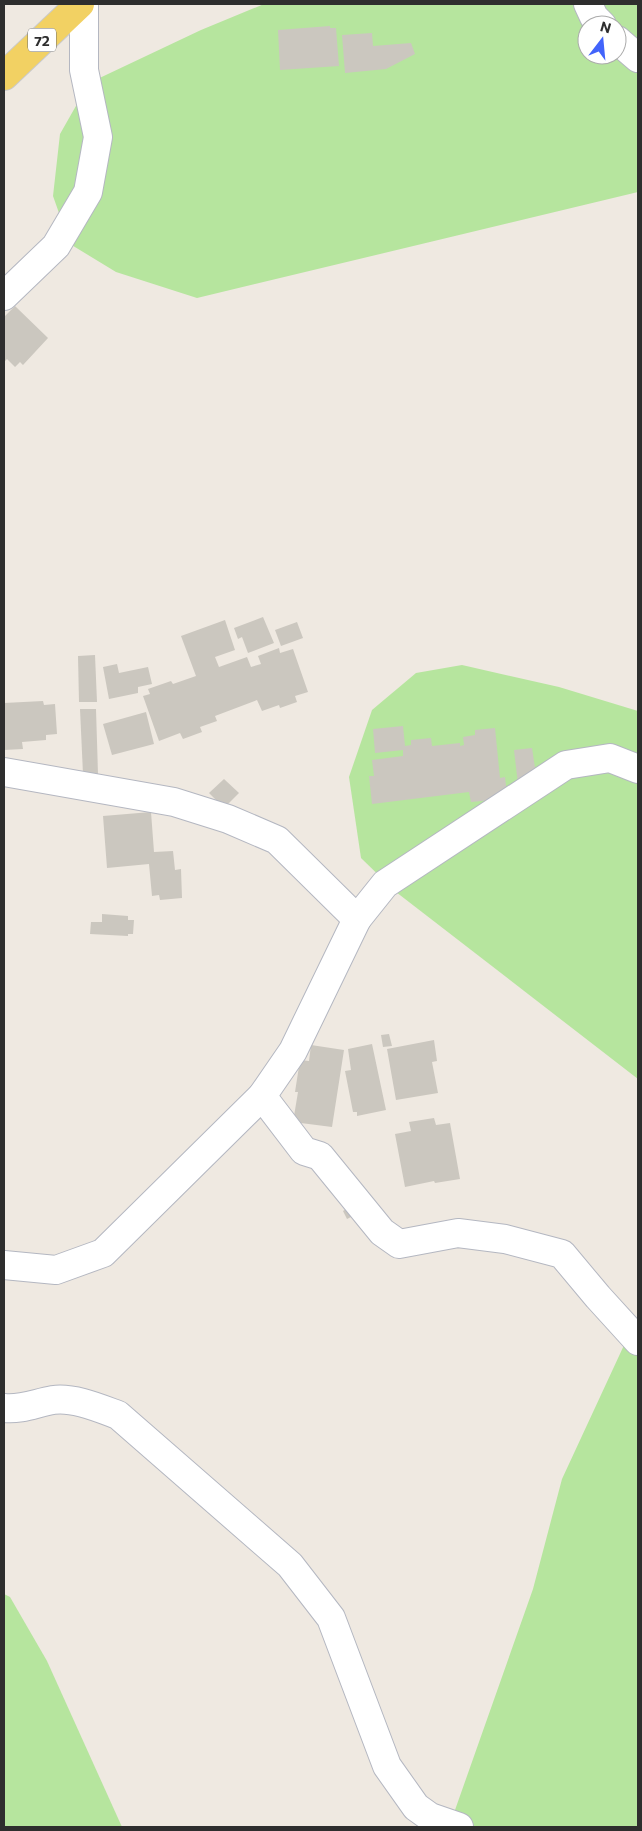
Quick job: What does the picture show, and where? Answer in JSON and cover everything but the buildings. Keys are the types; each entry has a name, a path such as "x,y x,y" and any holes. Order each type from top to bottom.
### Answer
{"main road":[{"name":"72","path":"4,76 80,4"}],"street":[{"path":"4,296 56,246 88,192 98,137 84,70 84,4"},
{"path":"627,49 638,58"},
{"path":"4,1266 56,1270 103,1252 262,1096 293,1051 357,919 385,884 566,765 610,758 638,769"},
{"path":"4,772 174,802 228,819 277,840 357,919"},
{"path":"262,1096 304,1151 320,1156 382,1232 400,1244 458,1233 505,1238 562,1254 638,1341"},
{"path":"4,1408 15,1409 56,1400 86,1403 118,1415 290,1565 330,1618 387,1766 416,1807 430,1816 460,1827"}],"green space":[{"path":"264,4 638,4 638,192 197,298 116,272 70,244 53,196 60,134 89,83 201,30"},
{"path":"462,665 559,687 638,711 638,1079 396,892 361,858 349,777 372,710 416,673"},
{"path":"638,1315 638,1827 449,1827 533,1589 562,1479"},
{"path":"4,1594 10,1597 47,1661 122,1827 4,1827"}]}
